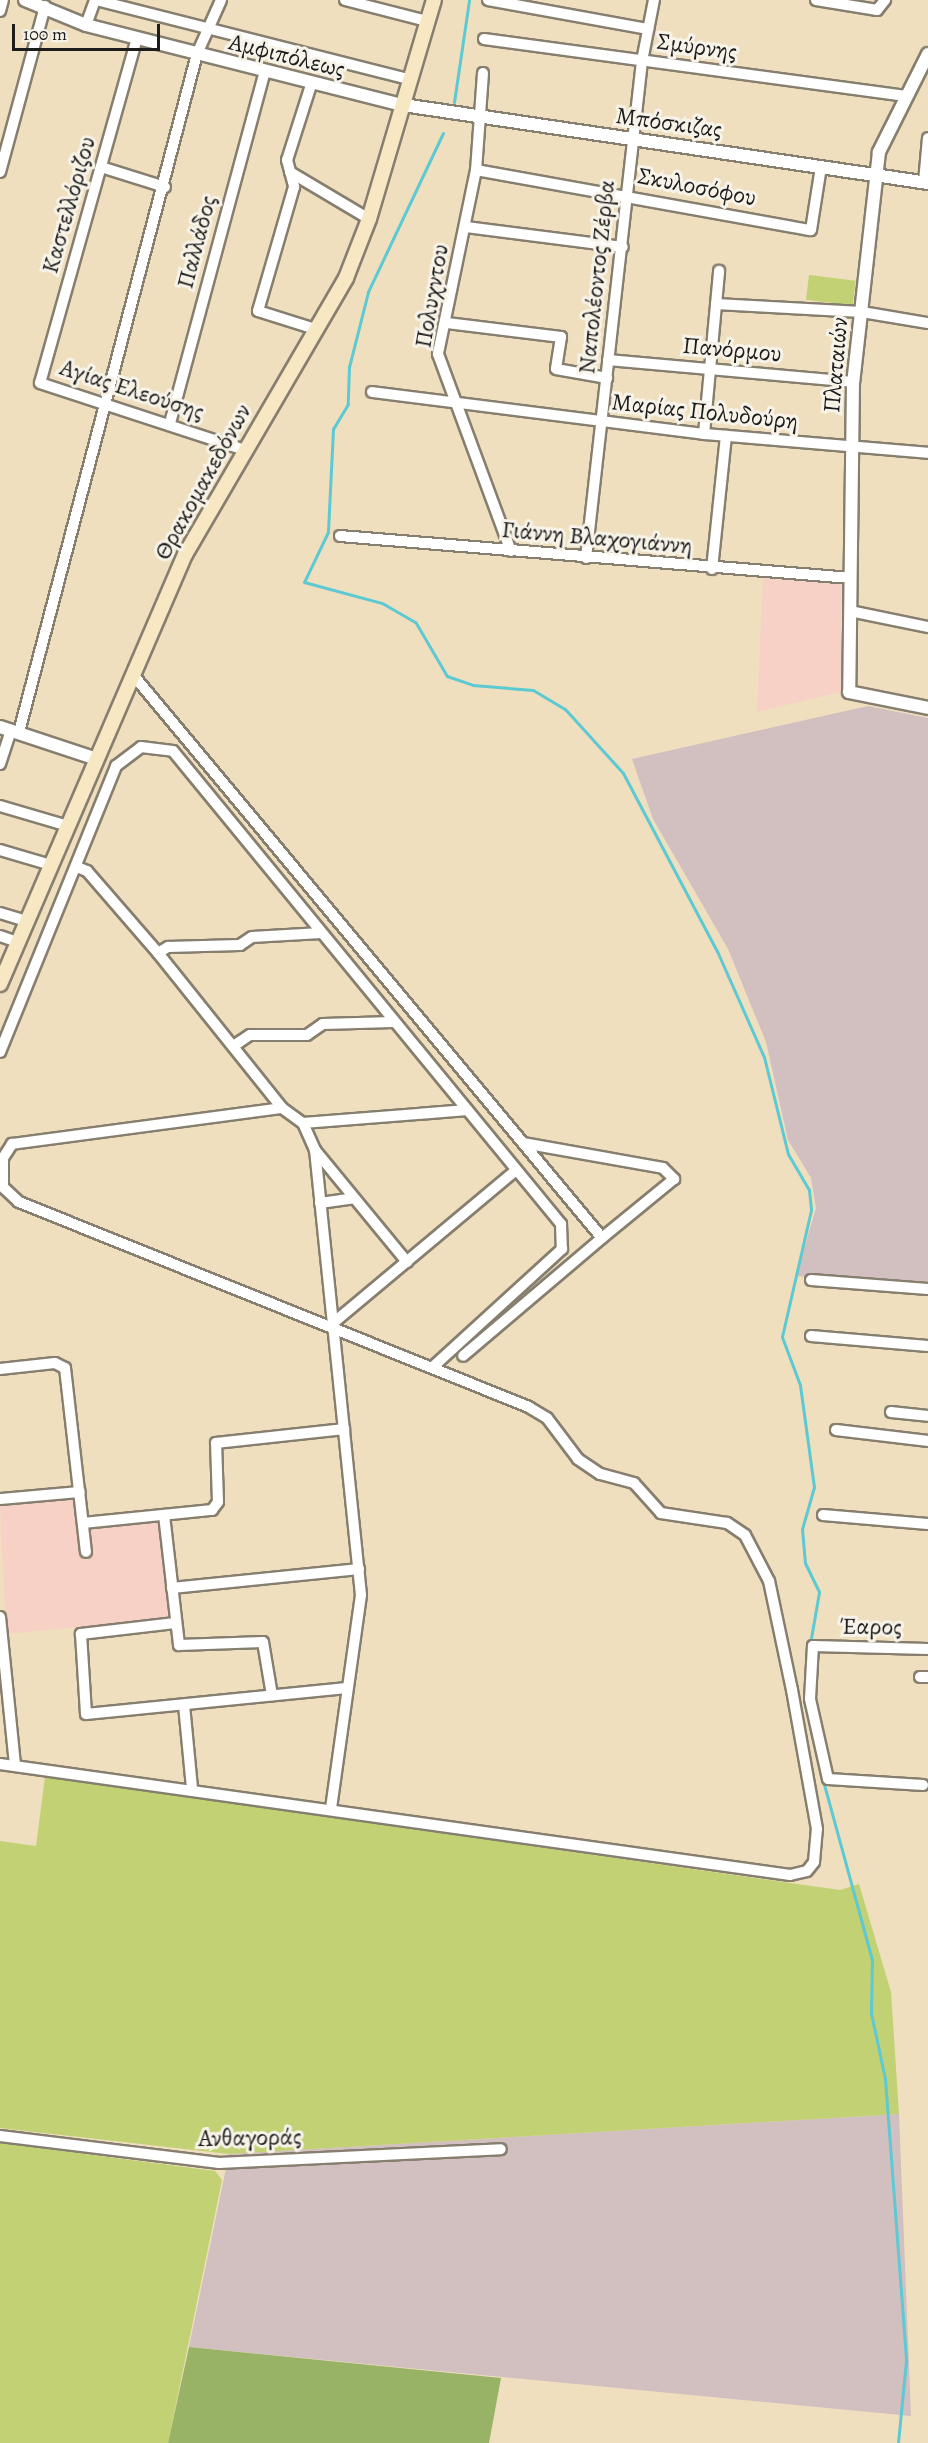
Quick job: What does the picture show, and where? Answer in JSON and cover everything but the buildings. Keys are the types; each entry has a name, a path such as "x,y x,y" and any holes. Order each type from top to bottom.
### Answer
{"main road":[{"name":"Θρακομακεδόνων","path":"0,984 186,553 346,278 369,219 434,0"}],"street":[{"path":"0,11 3,0"},
{"name":"Αμφιπόλεως","path":"25,0 45,6 86,25 311,85 403,105"},
{"path":"86,25 95,0 212,27 409,79"},
{"path":"0,764 107,401 165,187 197,54 212,27 221,0"},
{"path":"345,0 428,21"},
{"name":"Ναπολέοντος Ζέρβα","path":"586,558 604,423 608,360 623,247 626,194 642,61 654,0"},
{"path":"816,0 877,10 885,0"},
{"path":"488,2 648,29"},
{"path":"0,172 45,6"},
{"name":"Καστελλόριζου","path":"40,383 137,38"},
{"name":"Σμύρνης","path":"484,39 904,96"},
{"name":"Πλαταιών","path":"928,54 904,96 879,152 853,382 849,692 928,708"},
{"name":"Παλλάδος","path":"170,423 265,72"},
{"name":"Πολυχντου","path":"483,73 482,117 476,170 447,323 438,354 511,551"},
{"path":"311,85 287,160 294,187 258,311 315,329"},
{"name":"Μπόσκιζας","path":"403,105 926,182"},
{"path":"926,182 928,138"},
{"path":"101,167 165,187"},
{"name":"Σκυλοσόφου","path":"476,170 626,194 811,230 821,167"},
{"path":"290,172 369,219"},
{"path":"466,227 623,247"},
{"path":"704,434 719,271"},
{"path":"716,304 862,312 928,323"},
{"path":"447,323 561,337 556,369 607,378"},
{"name":"Πανόρμου","path":"608,360 853,382"},
{"name":"Αγίας Ελεούσης","path":"40,383 107,401 245,450"},
{"name":"Μαρίας Πολυδούρη","path":"372,392 704,434 928,453"},
{"path":"712,569 726,436"},
{"name":"Γιάννη Βλαχογιάννη","path":"340,536 712,569 851,578"},
{"path":"850,611 928,627"},
{"path":"134,676 602,1238"},
{"path":"10,730 97,759"},
{"path":"0,1052 77,867 116,766 133,750 160,747 173,751 393,1023 561,1224 562,1249 435,1366"},
{"path":"0,806 68,826"},
{"path":"0,850 51,865"},
{"path":"77,867 87,871 158,953 235,1045 282,1108 303,1123 315,1150 407,1262"},
{"path":"0,913 26,921"},
{"path":"158,953 168,947 240,945 252,937 321,933"},
{"path":"0,936 17,942"},
{"path":"235,1045 250,1035 307,1035 323,1024 393,1023"},
{"path":"0,1764 192,1788 790,1875 807,1871 816,1856 815,1815 769,1581 745,1535 727,1523 668,1517 634,1483 606,1477 578,1459 547,1418 435,1366 20,1202 1,1187 3,1158 12,1144 282,1108"},
{"path":"303,1123 467,1110"},
{"path":"463,1356 674,1179 663,1168 523,1143"},
{"path":"315,1150 359,1569 360,1605 331,1808"},
{"path":"332,1324 515,1171"},
{"path":"320,1203 354,1198"},
{"path":"811,1280 928,1288"},
{"path":"811,1335 928,1346"},
{"path":"0,1369 55,1363 65,1368 86,1552"},
{"path":"891,1412 928,1416"},
{"path":"83,1523 164,1515 218,1505 216,1443 344,1429"},
{"path":"836,1430 928,1441"},
{"path":"0,1499 80,1492"},
{"path":"164,1515 175,1623 182,1648 266,1644 272,1695"},
{"path":"823,1515 928,1524"},
{"path":"172,1588 359,1569"},
{"path":"0,1617 15,1766"},
{"path":"175,1623 81,1634 81,1671 86,1713 347,1688"},
{"name":"Έαρος","path":"923,1785 828,1779 810,1699 813,1646 928,1649"},
{"path":"184,1705 192,1788"},
{"name":"Ανθαγοράς","path":"0,2136 219,2163 501,2149"}],"shaded area":[{"path":"763,577 841,583 841,692 757,712"},
{"path":"868,706 928,718 928,1286 796,1276 816,1208 811,1178 788,1140 766,1042 728,949 653,819 632,759"},
{"path":"75,1495 78,1526 160,1518 170,1618 6,1634 0,1503"},
{"path":"899,2114 911,2416 189,2347 229,2154"}],"green space":[{"path":"809,275 856,281 853,306 806,300"},
{"path":"45,1777 840,1890 859,1884 891,1992 899,2114 229,2154 0,2128 0,1841 36,1846"},
{"path":"0,2143 215,2171 222,2180 168,2443 0,2443"},
{"path":"189,2347 501,2378 489,2443 168,2443"}],"waterway":[{"path":"454,102 469,0"},
{"path":"443,133 368,292 349,367 348,404 333,429 328,532 304,582 382,603 416,623 447,676 473,685 533,690 565,709 623,773 717,951 764,1057 788,1154 809,1190 811,1210 782,1337 800,1385 814,1487 802,1529 805,1563 819,1592 810,1644"},
{"path":"806,1688 808,1656"},
{"path":"822,1777 872,1960 871,2013 885,2079 906,2361 898,2443"}]}
